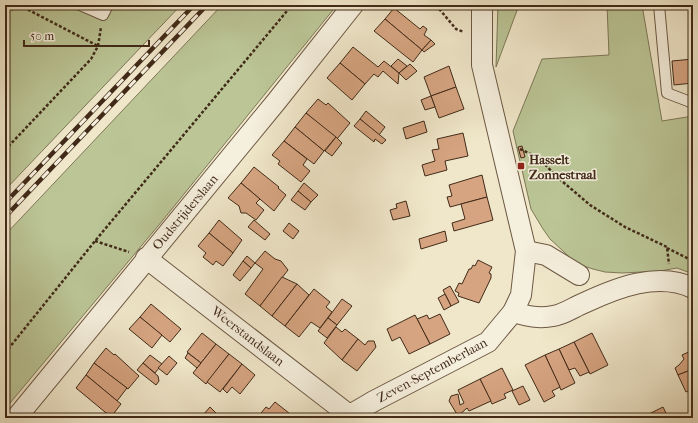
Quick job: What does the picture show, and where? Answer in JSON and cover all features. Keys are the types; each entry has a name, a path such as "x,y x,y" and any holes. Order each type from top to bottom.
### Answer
{"street":[{"name":"Oudstrijderslaan","path":"16,418 146,258 276,102 353,5"},
{"name":"Zeven-Septemberlaan","path":"348,417 488,342 514,312 521,295 526,251 482,65 482,5"},
{"path":"526,251 546,255 578,275"},
{"name":"Weerstandslaan","path":"146,258 348,417"},
{"path":"514,312 532,317 554,316 610,290 647,281 672,283 693,288"}],"lane":[{"path":"80,5 103,15 108,5"},
{"path":"659,5 667,93 693,103"}],"path":[{"path":"5,18 7,13 19,5 98,46"},
{"path":"28,9 38,5"},
{"path":"5,353 95,241 292,5"},
{"path":"436,5 456,29 482,38"},
{"path":"5,150 91,59 98,46 103,15"},
{"path":"518,148 539,158 556,176 596,208 625,228 693,260"},
{"path":"95,241 146,258"},
{"path":"667,247 672,283"}],"green space":[{"path":"5,5 181,5 5,190"},
{"path":"222,5 337,5 163,220 5,409 5,235"},
{"path":"498,5 519,5 496,67"},
{"path":"607,5 642,5 662,121 693,116 693,274 677,268 660,271 622,273 605,272 577,264 550,239 531,209 513,131 542,59 609,55"}],"building":[{"path":"394,8 420,29 423,26 427,29 424,35 431,40 422,50 385,19"},
{"path":"385,19 422,50 413,62 374,31"},
{"path":"431,40 435,44 424,52 422,50"},
{"path":"353,47 378,67 384,61 399,73 398,84 383,71 378,77 374,74 365,84 340,63"},
{"path":"398,59 407,66 399,73 391,66"},
{"path":"693,59 693,83 674,85 672,61"},
{"path":"340,63 365,84 352,100 327,78"},
{"path":"410,64 417,71 406,80 399,73"},
{"path":"449,66 456,87 431,96 424,77"},
{"path":"456,87 464,109 439,118 431,96"},
{"path":"431,96 435,107 425,110 421,100"},
{"path":"318,99 326,105 328,103 350,123 337,139 306,113"},
{"path":"366,111 385,127 379,135 360,119"},
{"path":"306,113 336,137 324,151 295,127"},
{"path":"360,119 386,140 382,144 375,139 374,142 354,126"},
{"path":"424,121 427,132 406,139 403,128"},
{"path":"295,127 324,151 314,164 284,141"},
{"path":"463,133 468,156 445,161 447,170 425,176 422,165 435,161 432,150 439,149 437,139"},
{"path":"336,137 342,143 332,156 325,151"},
{"path":"284,141 307,159 303,165 310,171 301,182 278,164 280,161 272,155"},
{"path":"522,146 525,157 521,158 518,147"},
{"path":"254,167 279,187 278,188 286,195 274,211 241,183"},
{"path":"482,175 487,197 450,207 447,197 452,196 449,185"},
{"path":"241,183 260,199 256,203 264,210 256,220 246,213 241,213 239,206 228,198"},
{"path":"304,183 318,195 311,202 298,191"},
{"path":"298,191 311,202 305,210 291,200"},
{"path":"487,197 493,220 454,231 452,223 465,219 461,204"},
{"path":"406,201 410,216 393,220 390,210 397,208 396,204"},
{"path":"219,220 242,240 233,253 209,233"},
{"path":"254,220 270,234 265,240 248,227"},
{"path":"289,223 299,231 293,239 283,231"},
{"path":"445,231 447,241 421,249 419,239"},
{"path":"209,233 233,253 223,266 216,261 213,265 203,257 206,253 198,246"},
{"path":"265,251 275,259 281,261 288,270 260,306 245,294 263,269 255,263"},
{"path":"247,256 255,263 251,268 243,261"},
{"path":"478,260 492,267 489,273 491,274 491,278 479,303 458,296 459,293 455,291 459,283 462,284 469,269 471,269 473,265 475,266"},
{"path":"243,261 251,268 240,281 233,275"},
{"path":"282,277 297,284 272,316 260,306"},
{"path":"297,284 309,295 285,326 272,316"},
{"path":"450,286 459,302 451,306 443,290"},
{"path":"314,289 330,302 326,307 332,312 320,328 311,322 299,337 285,326"},
{"path":"445,294 451,306 444,310 438,298"},
{"path":"342,299 352,306 337,325 328,318"},
{"path":"151,304 181,329 170,342 140,317"},
{"path":"440,314 450,334 430,344 417,319 427,315 429,319"},
{"path":"415,315 430,344 409,354 400,337 392,341 387,329"},
{"path":"140,317 162,335 152,348 129,329"},
{"path":"328,318 337,325 327,338 318,331"},
{"path":"336,327 342,332 345,329 358,339 342,360 324,343"},
{"path":"202,333 216,344 201,363 187,352"},
{"path":"592,333 608,365 590,374 574,342"},
{"path":"358,339 365,345 368,341 374,341 376,347 357,371 342,360"},
{"path":"574,342 589,372 580,376 575,368 569,370 559,349"},
{"path":"216,344 229,354 206,384 193,373"},
{"path":"106,348 114,355 115,354 139,376 128,389 94,363"},
{"path":"559,349 575,383 561,390 545,355"},
{"path":"693,350 693,369 678,375 675,368 684,359 682,355"},
{"path":"188,353 201,363 197,368 185,358"},
{"path":"229,354 242,364 220,392 207,382"},
{"path":"150,355 162,364 155,373 143,363"},
{"path":"545,355 560,387 552,391 555,396 544,402 525,365"},
{"path":"169,356 177,363 167,375 158,368"},
{"path":"94,363 127,388 117,401 86,375"},
{"path":"143,363 158,376 159,381 156,385 137,370"},
{"path":"242,364 255,375 240,394 232,387 227,393 223,389"},
{"path":"502,368 513,390 504,394 506,398 492,404 480,379"},
{"path":"693,369 693,389 686,392 678,375"},
{"path":"86,375 121,404 111,417 76,388"},
{"path":"480,379 491,401 469,411 467,408 458,416 449,401 451,396 458,394 460,405 464,403 458,390"},
{"path":"523,386 530,400 519,405 512,391"},
{"path":"275,402 294,417 257,418 266,407 269,409"},
{"path":"210,407 218,415 215,418 206,418 203,415"},
{"path":"663,407 667,415 661,418 646,418 645,416"}],"railway":[{"path":"5,203 194,5"},
{"path":"5,217 207,5"}],"place":[{"name":"Hasselt Zonnestraal","path":"521,166"}]}
